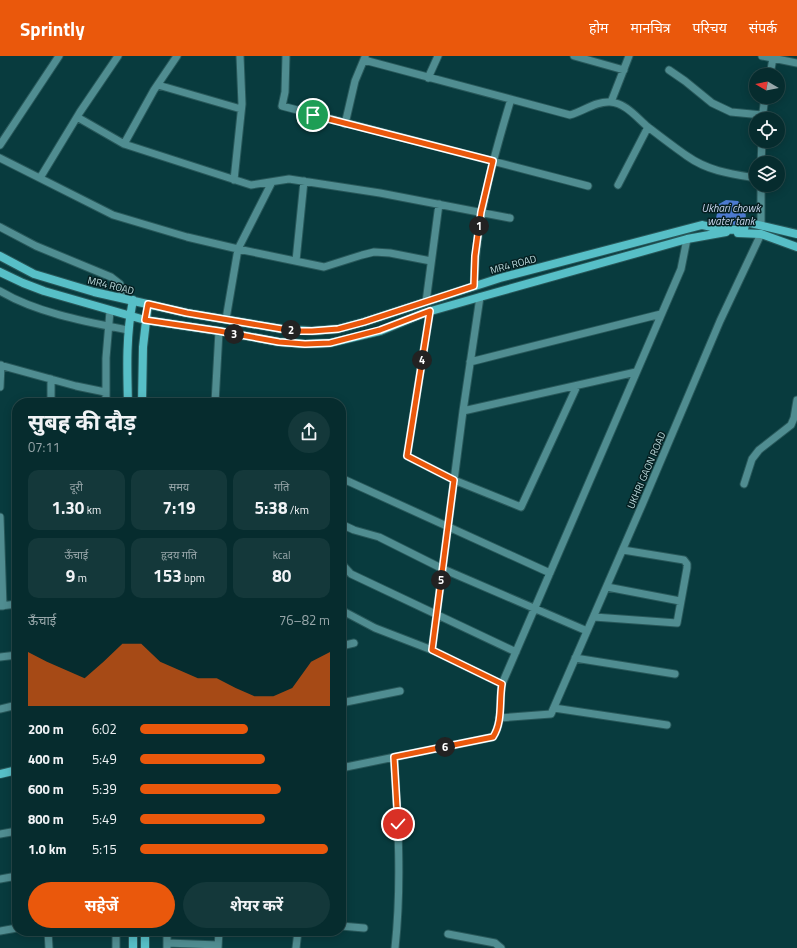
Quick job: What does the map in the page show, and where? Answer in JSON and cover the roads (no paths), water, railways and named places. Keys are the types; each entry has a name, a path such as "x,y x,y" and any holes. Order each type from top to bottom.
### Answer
{"street":[{"path":"0,145 59,56"},
{"path":"40,178 77,117 118,56"},
{"path":"124,144 158,84 177,56"},
{"path":"234,180 241,109 240,56"},
{"path":"286,56 285,92 282,106 345,124 588,186"},
{"path":"428,78 438,56"},
{"path":"574,56 624,70"},
{"path":"611,102 628,56"},
{"path":"762,56 797,64"},
{"path":"345,124 355,81 365,58 428,78 570,115 586,110 596,104 611,102 627,109 688,157 718,172 749,177"},
{"path":"771,68 773,58"},
{"path":"669,70 712,103 731,112 749,115"},
{"path":"158,84 241,109"},
{"path":"474,286 475,256 481,212 493,161 511,99"},
{"path":"77,117 124,144 251,185 289,179 439,204 510,218"},
{"path":"618,185 648,127"},
{"path":"0,158 113,215 187,237 324,267 374,252 390,253 431,261"},
{"path":"226,319 238,249 272,182"},
{"path":"296,261 304,182"},
{"path":"761,192 761,224"},
{"path":"426,302 439,204"},
{"name":"MR4 ROAD","path":"0,256 34,274 94,292 187,313 297,331 338,329 500,278 702,225 722,230 734,230 744,229 746,222 761,224 797,234"},
{"path":"0,227 36,246 111,277 120,284 122,298"},
{"path":"0,272 44,292 145,320 279,342 305,344 330,343 380,330 430,311 687,239 725,232 761,234 797,247"},
{"name":"UKHRI GAON ROAD","path":"553,711 720,321 761,234"},
{"path":"346,767 493,737 497,731 502,684 681,269 687,239"},
{"path":"0,291 8,296 37,308 110,327 128,330"},
{"path":"432,650 463,411 480,297"},
{"path":"128,398 128,330 133,300"},
{"path":"142,398 143,347 148,304"},
{"path":"106,398 106,358 110,327 110,311"},
{"path":"430,311 407,456 454,480 521,507 577,386"},
{"path":"470,362 661,314"},
{"path":"215,398 219,331"},
{"path":"0,387 0,365 76,386 105,392"},
{"path":"463,411 636,372"},
{"path":"51,379 51,398"},
{"path":"744,484 752,459 759,450 791,425 794,418 797,400"},
{"path":"346,480 550,573"},
{"path":"0,517 1,606 12,605"},
{"path":"346,526 379,537 443,569 587,631"},
{"path":"594,617 677,623 687,564 684,560 623,550"},
{"path":"346,568 351,574 516,652"},
{"path":"607,587 680,601"},
{"path":"346,613 376,628 432,650 502,684"},
{"path":"346,645 354,643"},
{"path":"0,657 12,656"},
{"path":"576,658 674,674"},
{"path":"346,702 400,691"},
{"path":"0,709 12,707"},
{"path":"499,718 553,711 667,725"},
{"path":"394,757 400,877 395,948"},
{"path":"0,774 12,771"},
{"path":"0,834 12,832"},
{"path":"0,879 12,877"},
{"path":"346,926 364,928"},
{"path":"0,931 12,929"},
{"path":"448,934 495,943 501,948"},
{"path":"48,936 49,948"},
{"path":"116,936 116,948"},
{"path":"133,936 133,948"},
{"path":"144,936 145,948"},
{"path":"167,946 218,946 219,936"},
{"path":"296,948 297,936"}],"water":[{"name":"Ukhari chowk water tank","path":"726,200 738,201 745,209 746,218 740,226 724,226 716,218 719,204"}]}
